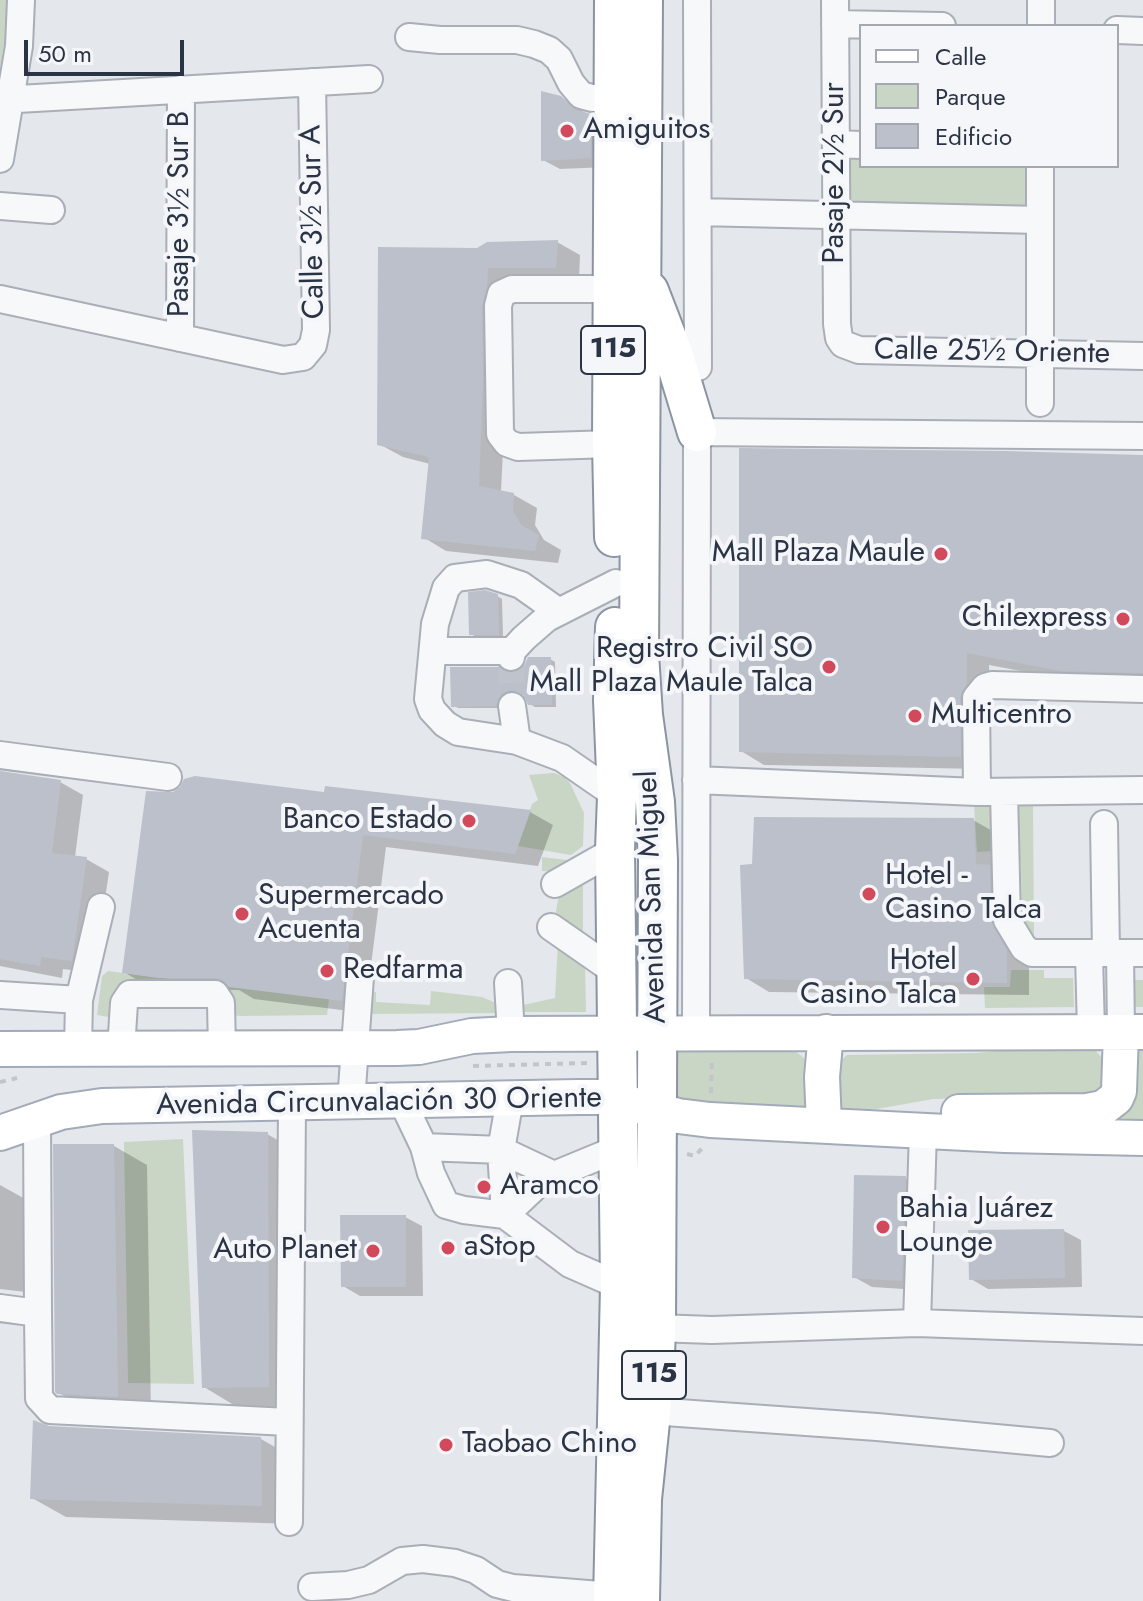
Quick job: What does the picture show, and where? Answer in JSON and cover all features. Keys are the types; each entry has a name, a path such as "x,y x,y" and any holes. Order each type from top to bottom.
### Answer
{"highway":[{"name":"Avenida San Miguel","path":"614,0 615,98 627,281 639,654 657,831 656,1328 642,1499 622,1599"},
{"name":"Avenida San Miguel","path":"622,1599 617,796 613,700 616,583 612,444 627,281 643,0"},
{"path":"627,281 673,353 697,432"}],"main road":[{"path":"824,1124 822,1077 826,1032"},
{"name":"Avenida Circunvalación 30 Oriente","path":"0,1049 353,1049 419,1047 472,1036 511,1034 1118,1032"},
{"path":"908,1130 944,1113 1087,1111 1103,1108 1116,1098 1119,1091 1118,1032"},
{"path":"118,1106 128,1050"},
{"name":"Avenida Circunvalación 30 Oriente","path":"0,1133 86,1108 118,1106 603,1097 710,1120 1143,1138"}],"street":[{"path":"0,159 5,99 19,46 21,0"},
{"path":"697,0 698,367"},
{"path":"1041,0 1041,24"},
{"path":"835,12 927,24"},
{"name":"Pasaje 2½ Sur","path":"835,12 848,144 834,216 837,331 843,344"},
{"path":"1119,30 1143,31"},
{"path":"409,37 517,40 534,44 549,50 559,59 581,95 615,98"},
{"path":"5,99 369,79"},
{"name":"Calle 3½ Sur A","path":"180,338 283,360 303,357 313,345 316,330 312,82"},
{"name":"Pasaje 3½ Sur B","path":"180,338 181,89"},
{"path":"1040,168 1040,403"},
{"path":"0,206 51,210"},
{"path":"698,212 1040,220"},
{"path":"612,444 518,447 507,443 500,434 498,306 501,294 512,289 627,281"},
{"path":"0,299 180,338"},
{"name":"Calle 25½ Oriente","path":"843,344 859,350 1143,356"},
{"path":"697,432 1143,436"},
{"name":"Avenida San Miguel","path":"696,1033 697,432"},
{"path":"559,612 521,585 487,574 455,578 446,588 435,624 428,699 439,719 458,732 517,741 562,758 617,796"},
{"path":"433,651 512,654 547,618 616,583"},
{"path":"977,792 976,698 985,687 1143,689"},
{"path":"512,706 517,741"},
{"path":"0,755 168,777"},
{"path":"696,780 977,792 1143,790"},
{"path":"1004,792 1007,920 1011,930 1024,948 1032,953 1115,953"},
{"path":"1104,824 1118,1032"},
{"path":"555,884 615,850"},
{"path":"78,1050 79,1000 101,907"},
{"path":"551,927 617,973"},
{"path":"351,1102 360,977"},
{"path":"508,983 511,1034"},
{"path":"128,1050 124,1003 130,994 215,994 221,1003 222,1050"},
{"path":"0,995 79,1000"},
{"path":"505,1215 501,1150 510,1099"},
{"path":"402,1101 446,1205 505,1215 570,1264 620,1286"},
{"path":"289,1522 292,1103"},
{"path":"37,1120 39,1398 50,1410 288,1422"},
{"path":"908,1130 917,1323"},
{"path":"424,1147 501,1150 554,1175"},
{"path":"505,1215 542,1180 605,1154 619,1153"},
{"path":"0,1308 38,1313"},
{"path":"656,1328 712,1330 917,1323 1143,1331"},
{"path":"651,1411 1050,1443"},
{"path":"312,1587 348,1585 369,1580 402,1561 423,1559 455,1563 476,1570 497,1593 513,1588 622,1599"}],"green space":[{"path":"0,0 8,0 9,16 0,68"},
{"path":"847,156 859,156 859,168 1031,168 1031,208 846,205"},
{"path":"554,773 570,783 584,813 583,846 571,855 518,846 532,804 538,800 529,775"},
{"path":"974,805 991,805 993,851 977,852"},
{"path":"1012,805 1033,805 1034,937 1025,937 1022,933 1021,862 1012,856"},
{"path":"542,857 575,861 562,872 542,871"},
{"path":"577,884 583,886 583,935 558,920 556,911 559,895"},
{"path":"558,943 585,963 586,1012 523,1012 523,1005 555,998"},
{"path":"1011,970 1044,970 1044,978 1073,978 1074,1007 985,1008 984,987 1010,987"},
{"path":"108,971 200,983 120,986 115,1018 97,1015 102,976"},
{"path":"1131,980 1143,980 1143,1007 1132,1007"},
{"path":"227,986 329,999 327,1015 225,1014"},
{"path":"368,991 376,992 376,1002 430,1005 431,991 482,997 496,1003 500,1013 363,1014"},
{"path":"1143,1042 1143,1128 1101,1122 1133,1053"},
{"path":"1084,1043 1108,1065 1101,1096 933,1099 860,1112 838,1110 837,1064 847,1055 975,1053"},
{"path":"672,1051 796,1052 809,1067 808,1102 801,1108 671,1105"},
{"path":"183,1139 194,1384 128,1383 124,1142"}],"building":[{"name":"Amiguitos","path":"541,91 561,96 576,110 591,114 591,158 541,161"},
{"path":"558,240 556,268 488,268 482,306 479,486 514,493 513,511 521,525 539,535 535,551 421,539 429,457 377,445 378,247 477,248 487,242"},
{"name":"Mall Plaza Maule","path":"739,448 1143,455 1143,673 1061,671 967,653 967,683 960,698 961,757 739,752"},
{"path":"485,590 498,594 499,635 469,635 468,592"},
{"path":"528,657 551,657 552,705 528,705 524,696 511,690 502,694 496,706 451,707 450,667 499,667 508,673 516,672 524,666"},
{"path":"0,771 61,780 52,853 87,857 72,961 41,957 40,966 0,959"},
{"name":"Supermercado Acuenta","path":"195,776 324,792 325,786 531,810 515,854 363,835 342,1001 229,987 223,980 215,978 159,978 122,973 146,791 173,792 184,779"},
{"name":"Hotel - Casino Talca","path":"754,817 974,818 976,864 990,865 991,920 1007,950 1007,983 744,979 740,865 752,864"},
{"path":"192,1130 268,1132 269,1387 202,1388"},
{"path":"53,1144 114,1144 118,1397 55,1392"},
{"name":"Bahia Juárez Lounge","path":"854,1175 906,1176 902,1281 852,1278"},
{"name":"Auto Planet","path":"340,1215 406,1215 406,1287 341,1287"},
{"path":"1064,1229 1065,1278 969,1280 968,1230"},
{"path":"33,1420 49,1426 261,1437 262,1506 30,1499"}],"tunnel":[{"path":"511,657 512,706"}],"place":[{"name":"Amiguitos","path":"567,131"},
{"name":"Mall Plaza Maule","path":"941,554"},
{"name":"Chilexpress","path":"1123,619"},
{"name":"Registro Civil SO Mall Plaza Maule Talca","path":"829,667"},
{"name":"Multicentro","path":"915,716"},
{"name":"Banco Estado","path":"469,821"},
{"name":"Hotel - Casino Talca","path":"869,894"},
{"name":"Supermercado Acuenta","path":"242,914"},
{"name":"Redfarma","path":"327,971"},
{"name":"Hotel Casino Talca","path":"973,979"},
{"name":"Aramco","path":"484,1187"},
{"name":"Bahia Juárez Lounge","path":"883,1227"},
{"name":"aStop","path":"448,1248"},
{"name":"Auto Planet","path":"373,1251"},
{"name":"Taobao Chino","path":"446,1445"}]}
